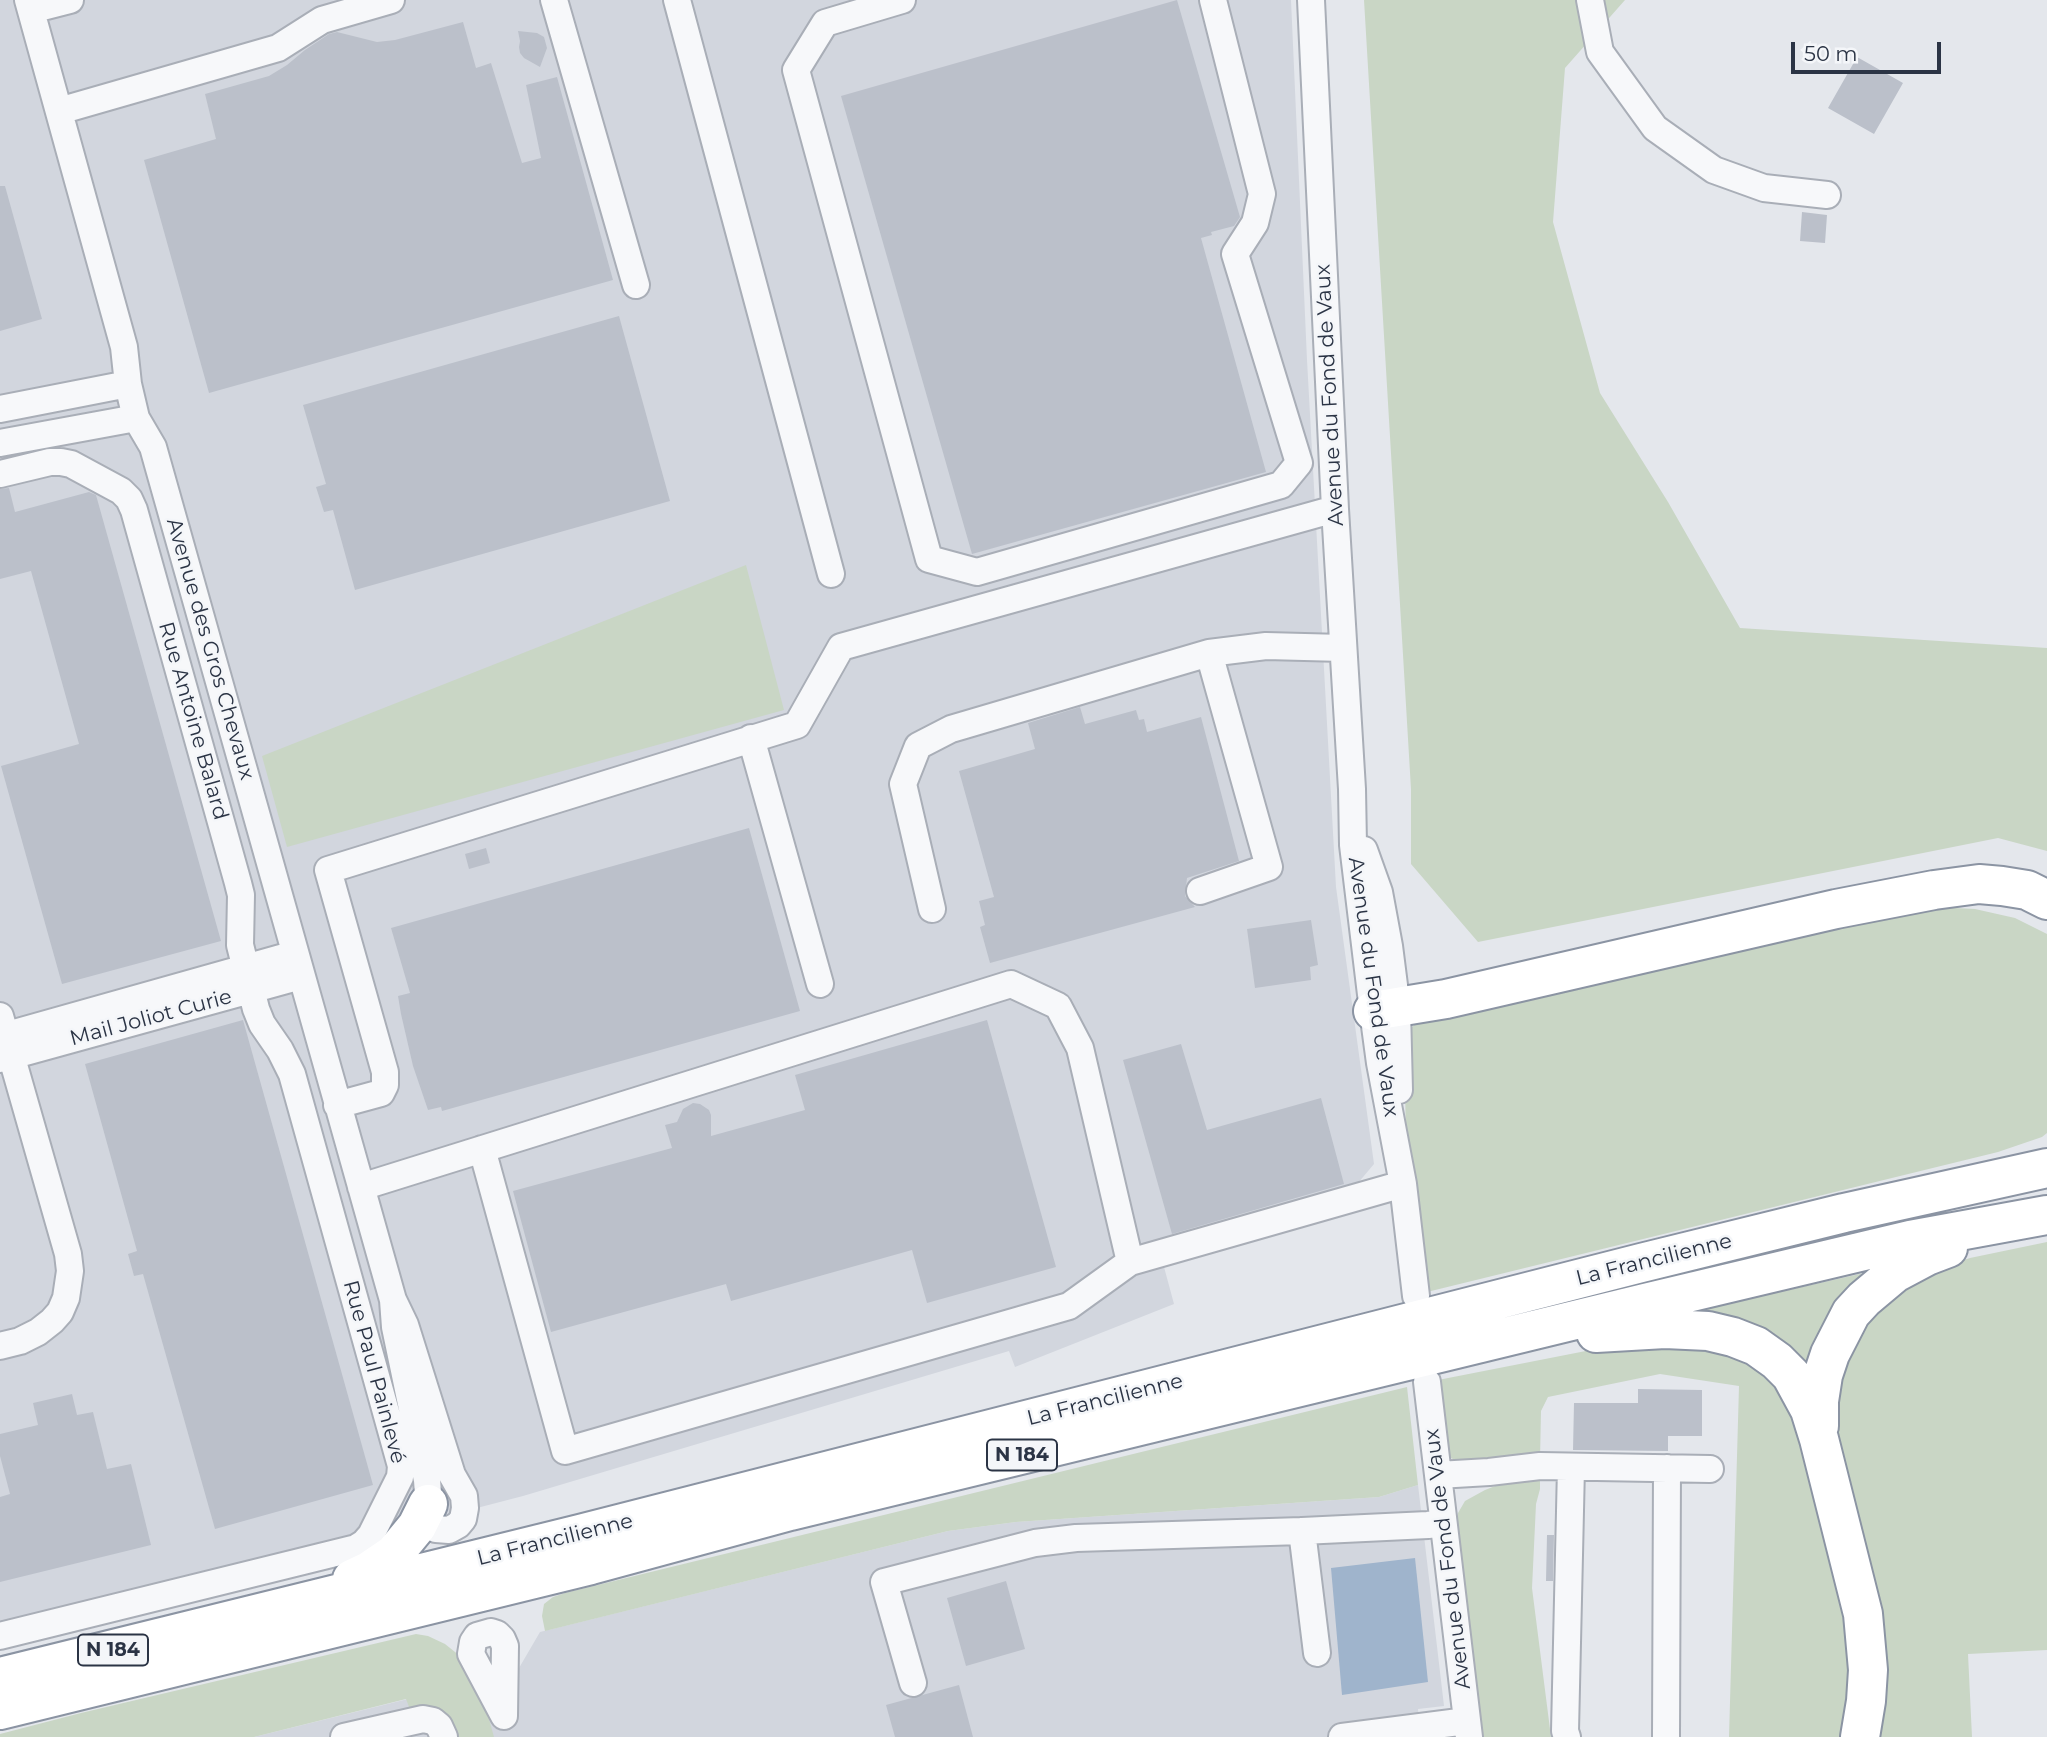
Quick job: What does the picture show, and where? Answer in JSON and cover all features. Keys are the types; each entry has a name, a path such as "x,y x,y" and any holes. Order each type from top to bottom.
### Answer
{"highway":[{"path":"1385,1010 1446,999 1822,912 1934,890 1979,884 2002,886 2027,890 2047,900"},
{"path":"1934,890 1977,894 2011,902 2047,917"},
{"path":"1844,1213 2016,1160 2047,1146"},
{"name":"La Francilienne","path":"0,1678 580,1534 1844,1213 2047,1168"},
{"path":"1819,1439 1819,1401 1830,1354 1851,1313 1864,1299 1895,1273 1927,1256 2031,1219"},
{"name":"La Francilienne","path":"0,1710 590,1565 790,1511 1910,1240 2031,1219"},
{"path":"1484,1343 1665,1329 1708,1331 1756,1346 1791,1375 1810,1410 1819,1439 1865,1627 1868,1670 1860,1737"},
{"path":"225,1622 369,1572 394,1554 410,1536 428,1504"}],"street":[{"path":"30,5 70,0"},
{"path":"59,111 278,48 322,20 391,0"},
{"path":"554,0 636,285"},
{"path":"677,0 831,574"},
{"path":"902,0 825,23 796,70 929,559 977,572 1281,485 1299,463 1235,254 1255,223 1262,194 1213,0"},
{"name":"Avenue du Fond de Vaux","path":"1311,0 1335,509 1352,789 1363,847 1384,914 1385,1010 1416,1296"},
{"path":"1590,0 1600,52 1655,128 1714,170 1764,188 1827,195"},
{"name":"Avenue des Gros Chevaux","path":"30,5 124,346 128,384 136,418 153,447 393,1300"},
{"path":"0,409 128,384"},
{"path":"0,443 136,418"},
{"name":"Rue Antoine Balard","path":"0,474 50,462 71,464 121,491 129,499 241,895 240,946 248,979 262,1024 292,1074"},
{"path":"337,1105 381,1093 385,1085 385,1072 328,870 797,724 841,647 1335,509"},
{"path":"932,909 903,784 918,746 951,729 1209,653 1266,646 1343,648"},
{"path":"1200,891 1269,867 1209,653"},
{"path":"751,738 820,984"},
{"name":"Mail Joliot Curie","path":"3,1041 298,965"},
{"path":"361,1187 1011,984 1058,1006 1080,1048 1130,1262"},
{"path":"0,1346 20,1341 38,1332 60,1312 69,1285 68,1254 3,1041"},
{"name":"Rue Paul Painlevé","path":"0,1636 356,1548 365,1543 371,1535 400,1477 401,1462 292,1074"},
{"path":"482,1149 565,1451 1069,1306 1130,1262 1403,1184"},
{"path":"393,1300 405,1325 452,1475 464,1496 466,1507 463,1519 449,1530 436,1529 430,1521 427,1480 395,1327 393,1300"},
{"name":"Avenue du Fond de Vaux","path":"1427,1382 1468,1729"},
{"path":"1438,1475 1540,1466 1710,1469"},
{"path":"1567,1737 1571,1466"},
{"path":"1667,1468 1667,1737"},
{"path":"914,1683 884,1583 1035,1543 1076,1538 1302,1531 1444,1523"},
{"path":"1302,1531 1317,1653"},
{"path":"344,1737 423,1719 433,1721 439,1726 444,1737"},
{"path":"1342,1737 1468,1729"}],"shaded area":[{"path":"0,0 1291,0 1307,360 1336,887 1374,1164 1358,1183 1157,1241 1174,1304 1015,1367 1009,1351 523,1496 0,1632"},
{"path":"1418,1485 1444,1706 1418,1709 1421,1737 254,1737 428,1694 519,1668 540,1632 948,1531 1016,1522 1379,1497"}],"green space":[{"path":"1364,0 1625,0 1565,68 1553,222 1600,393 1668,502 1740,628 2047,648 2047,851 1998,838 1478,942 1411,864 1411,789"},
{"path":"746,565 784,710 287,847 262,756"},
{"path":"1935,907 1975,909 2015,918 2047,934 2047,1133 2042,1137 1998,1152 1427,1292 1406,1137 1404,1041 1408,1031 1417,1022 1439,1012"},
{"path":"2047,1242 2047,1650 1968,1654 1972,1737 1872,1737 1827,1430 1843,1348 1910,1278 1970,1258"},
{"path":"1873,1271 1812,1378 1686,1313"},
{"path":"1647,1339 1722,1343 1784,1382 1853,1630 1846,1737 1729,1737 1739,1386 1660,1374 1548,1397 1541,1411 1540,1460 1464,1467 1450,1457 1445,1446 1438,1380"},
{"path":"1407,1387 1418,1485 1379,1497 1016,1522 948,1531 545,1631 542,1616 544,1604 565,1593"},
{"path":"1540,1474 1532,1588 1551,1737 1481,1737 1455,1531 1458,1513 1465,1501 1485,1490 1521,1476"},
{"path":"416,1634 445,1644 465,1660 482,1694 494,1737 451,1737 411,1712 406,1699 254,1737 0,1737 0,1734 81,1713"}],"water":[{"path":"1415,1558 1428,1682 1342,1695 1331,1568"}],"building":[{"path":"1177,0 1240,217 1234,226 1211,232 1212,235 1201,238 1266,472 972,554 841,96"},
{"path":"463,22 476,68 491,63 522,163 541,158 526,85 557,77 613,280 209,393 144,160 216,139 205,94 269,76 329,34 337,32 377,42 395,40"},
{"path":"518,31 537,33 544,37 547,48 540,67 520,53"},
{"path":"1857,57 1903,83 1874,134 1828,108"},
{"path":"0,186 5,186 42,319 0,331"},
{"path":"1802,212 1827,215 1825,243 1800,241"},
{"path":"619,316 670,501 355,590 333,510 324,512 316,487 326,484 303,405"},
{"path":"9,488 15,512 89,492 96,495 221,941 62,984 1,766 79,744 31,571 0,579 0,489"},
{"path":"1080,707 1085,724 1136,710 1139,720 1144,719 1147,732 1201,717 1239,861 1187,878 1185,896 1195,907 990,963 980,927 985,925 979,901 994,897 959,771 1035,749 1028,723"},
{"path":"749,828 800,1011 442,1111 441,1107 428,1110 413,1066 401,1014 398,996 410,993 391,928"},
{"path":"486,848 490,863 469,869 465,854"},
{"path":"1311,920 1318,965 1310,967 1311,980 1255,988 1247,929"},
{"path":"243,1020 373,1485 215,1529 143,1274 134,1276 128,1254 137,1251 85,1064"},
{"path":"987,1020 1056,1267 927,1303 912,1250 731,1301 726,1284 551,1332 513,1191 672,1148 665,1125 677,1122 683,1109 693,1103 709,1110 711,1136 805,1110 795,1075"},
{"path":"1181,1044 1207,1130 1321,1098 1344,1184 1172,1234 1123,1060"},
{"path":"1638,1389 1702,1390 1702,1436 1668,1436 1668,1451 1573,1450 1574,1403 1638,1403"},
{"path":"72,1394 77,1415 93,1412 107,1469 131,1464 151,1545 0,1582 0,1497 10,1494 0,1456 0,1434 38,1425 33,1403"},
{"path":"1547,1535 1554,1535 1553,1581 1546,1581"},
{"path":"1006,1581 1025,1649 966,1666 947,1598"},
{"path":"959,1685 973,1737 895,1737 886,1705"}]}
